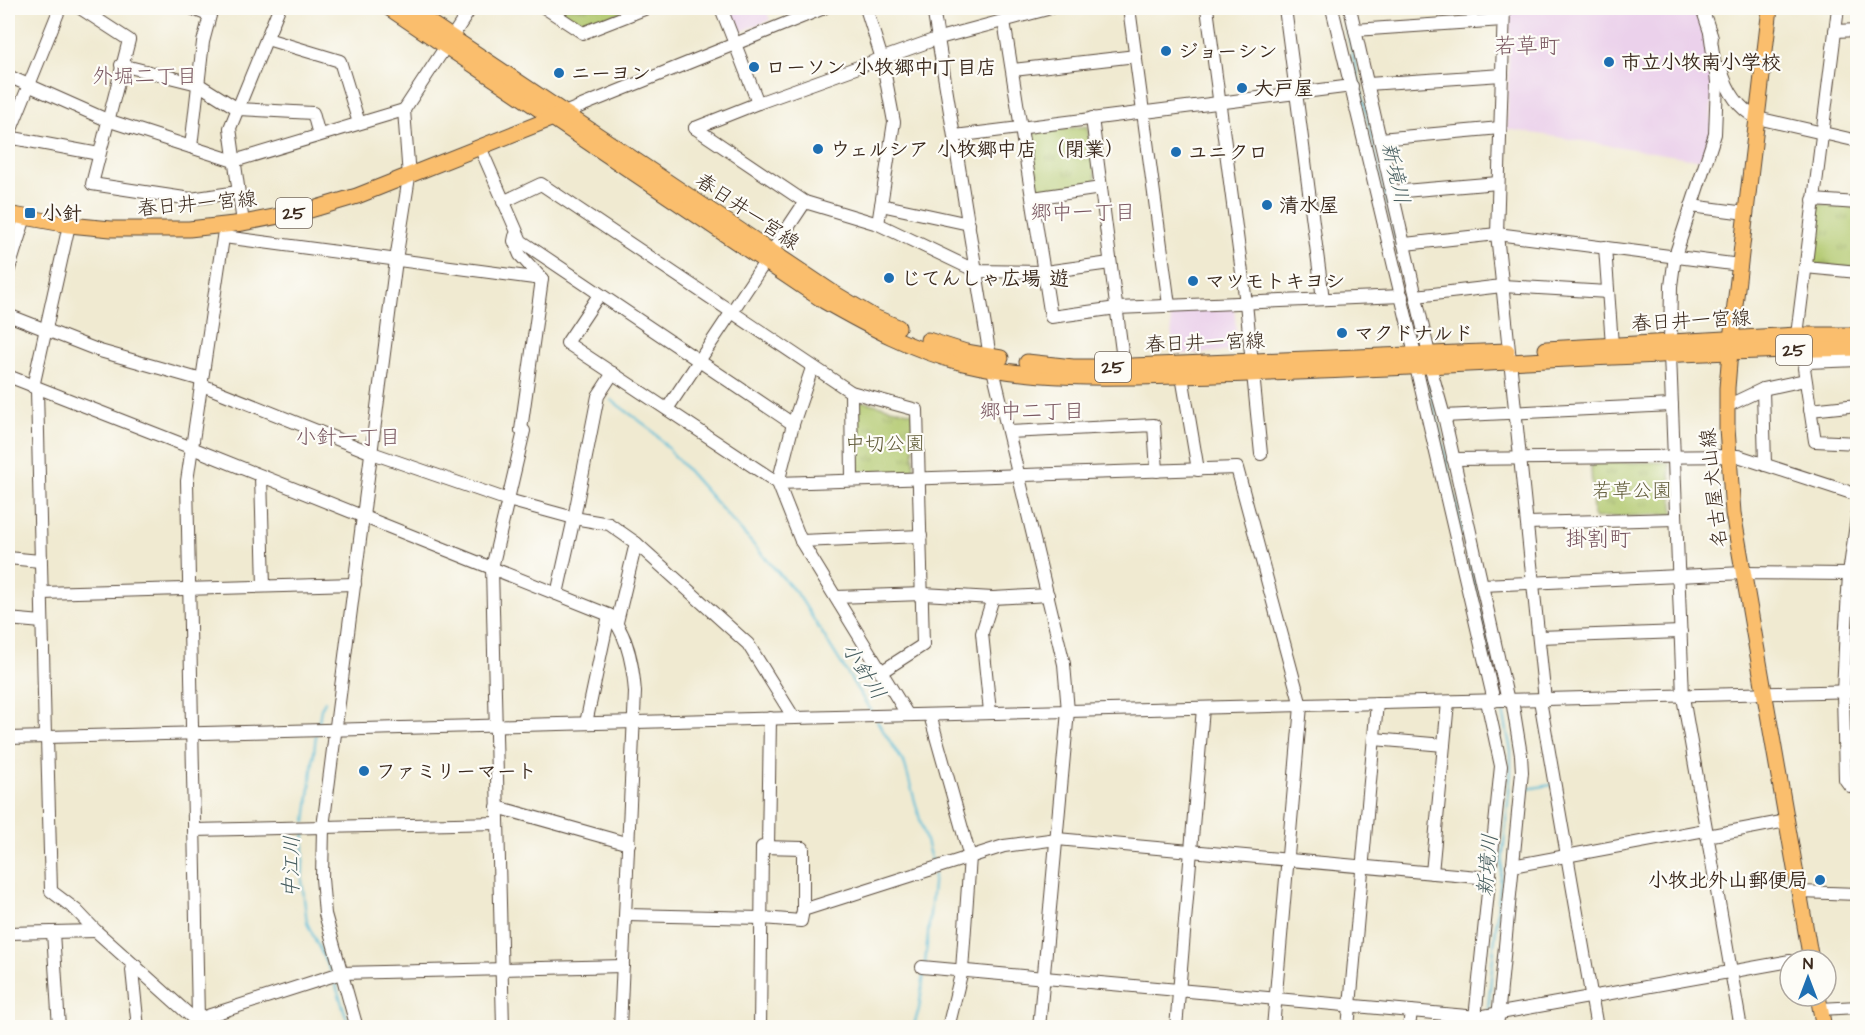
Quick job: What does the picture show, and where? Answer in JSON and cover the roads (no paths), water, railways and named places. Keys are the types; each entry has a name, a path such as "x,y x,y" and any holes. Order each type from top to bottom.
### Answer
{"main road":[{"path":"389,8 448,41 558,116"},
{"path":"408,8 448,41"},
{"name":"名古屋犬山線","path":"1770,8 1731,345 1727,406 1728,456 1733,513 1809,948"},
{"name":"春日井一宮線","path":"8,214 69,225 224,231 243,223 310,210 357,196 558,116 769,257 824,301 871,327 926,351 964,363 991,362 1072,367 1252,368 1731,345 1857,348"},
{"name":"春日井一宮線","path":"1731,345 1797,335 1857,335"},
{"name":"春日井一宮線","path":"1510,356 1612,345 1670,348"},
{"name":"春日井一宮線","path":"991,362 1072,378 1182,376 1252,368"},
{"path":"1820,1008 1824,1028"}],"street":[{"path":"60,8 8,137 99,154"},
{"path":"80,8 129,40 92,184 191,199 238,192"},
{"path":"191,147 210,11 192,8"},
{"path":"243,223 230,128 279,8"},
{"path":"357,1028 335,975 323,897 319,827 323,729 355,584 396,260 409,177 404,110 471,8"},
{"path":"544,8 583,33 647,8"},
{"path":"721,8 758,103"},
{"path":"558,116 824,8"},
{"path":"866,8 882,58 894,122 878,224"},
{"path":"933,8 991,362 1064,663 1068,711 1039,1028"},
{"path":"1051,8 939,38 695,128 805,202 878,224 976,271 1045,272 1110,263"},
{"path":"1130,8 1169,305"},
{"path":"1207,8 1246,303 1261,454"},
{"path":"1285,8 1323,299"},
{"path":"1332,8 1402,296 1444,416 1521,754 1522,772 1496,1014 1497,1028"},
{"path":"1350,8 1416,296 1423,360 1501,766 1476,1020"},
{"path":"1702,8 1722,74 1744,112 1757,118 1857,141"},
{"path":"1797,335 1838,8"},
{"path":"1355,30 1504,14 1497,234 1534,582 1542,700 1597,1028"},
{"path":"1004,21 1052,317 1117,308 1402,296"},
{"path":"1835,31 1857,30"},
{"path":"1710,32 1717,82 1714,134 1675,256 1671,286 1670,348 1683,697 1741,1028"},
{"path":"267,39 340,61 359,123"},
{"path":"1013,70 1136,56"},
{"path":"121,65 198,84 238,109 313,113 319,135"},
{"path":"1368,84 1502,75"},
{"path":"8,76 107,120 234,161 404,110"},
{"path":"955,136 1352,86"},
{"path":"1717,99 1736,100"},
{"path":"1092,118 1124,367"},
{"path":"1380,139 1500,128"},
{"path":"480,147 521,241 793,424"},
{"path":"1392,192 1498,183"},
{"path":"503,202 541,184 812,368 851,392 917,410 923,645 881,672"},
{"path":"1033,198 1101,188"},
{"path":"1813,200 1857,203"},
{"path":"667,409 805,202"},
{"path":"881,205 969,224"},
{"path":"1691,206 1746,213"},
{"path":"8,272 25,217"},
{"path":"69,225 35,388 51,891 76,910 96,931 200,1023"},
{"path":"200,1023 191,733 187,481 224,231 396,260 542,279"},
{"path":"516,234 514,241 520,255 542,279"},
{"path":"1405,244 1497,234 1740,265"},
{"path":"1605,247 1612,345"},
{"path":"1805,267 1857,272"},
{"path":"503,1028 492,568 524,431 521,430 542,279"},
{"path":"1416,296 1502,286 1608,292"},
{"path":"599,295 567,343 778,483 801,541 908,714"},
{"path":"8,315 100,351 202,383 372,453 508,500 574,518 609,524 636,543 748,644 794,718"},
{"path":"1857,360 1808,362 1804,368 1815,441 1857,443"},
{"path":"778,483 793,424 812,368"},
{"path":"557,594 598,396 613,373"},
{"path":"8,376 557,594 613,619 630,656 634,674 634,722 620,1028"},
{"path":"1182,376 1198,470"},
{"path":"1727,406 1763,389 1805,380"},
{"path":"1763,389 1765,465"},
{"path":"851,392 852,480"},
{"path":"1444,416 1672,405"},
{"path":"1809,410 1857,405"},
{"path":"1009,432 1154,425 1157,471"},
{"path":"1453,459 1738,456 1857,495"},
{"path":"778,483 1237,468 1301,706 1273,1028"},
{"path":"261,476 264,586"},
{"path":"1857,510 1849,574 1852,626 1843,693 1845,780 1851,786 1857,786"},
{"path":"1527,523 1676,519"},
{"path":"801,541 921,536"},
{"path":"586,723 613,619 636,543"},
{"path":"8,558 40,561"},
{"path":"1482,585 1744,573 1849,574"},
{"path":"42,593 355,584"},
{"path":"836,597 923,594 993,597 1048,595"},
{"path":"990,712 982,633 993,597"},
{"path":"8,619 42,622"},
{"path":"1539,637 1681,632"},
{"path":"8,738 1857,691"},
{"path":"1432,873 1448,702"},
{"path":"1348,1028 1377,704"},
{"path":"1176,1028 1203,708"},
{"path":"930,715 970,857 962,970 948,1028"},
{"path":"768,847 770,718"},
{"path":"1844,735 1857,734"},
{"path":"1374,739 1444,745"},
{"path":"497,807 629,844"},
{"path":"1512,866 1568,855 1787,822"},
{"path":"194,830 498,824"},
{"path":"802,910 1023,842 1057,838 1489,878"},
{"path":"626,915 762,918 801,921 803,848 762,847 762,918 760,1028"},
{"path":"1800,892 1857,894"},
{"path":"8,933 96,931"},
{"path":"53,932 59,1028"},
{"path":"922,967 1411,1011 1476,1020 1496,1014 1778,963"},
{"path":"136,966 132,970 138,1028"},
{"path":"200,1023 335,975 623,966"},
{"path":"1838,1004 1857,1006"},
{"path":"1409,1028 1411,1011"}],"waterway":[{"name":"新境川","path":"1342,8 1420,345"},
{"name":"新境川","path":"1428,380 1500,696"},
{"name":"小針川","path":"611,400 656,435 799,596 871,711"},
{"name":"中江川","path":"318,727 325,701"},
{"name":"新境川","path":"1488,1010 1511,770 1511,751 1502,706"},
{"name":"小針川","path":"877,721 905,765 932,863"},
{"name":"中江川","path":"306,822 316,735"},
{"path":"1526,789 1551,785"},
{"name":"中江川","path":"305,830 302,881 307,923 331,972"},
{"name":"小針川","path":"925,964 934,874"},
{"name":"小針川","path":"913,1028 919,1009 924,973"},
{"name":"中江川","path":"334,980 350,1028"},
{"name":"新境川","path":"1487,1019 1487,1028"}],"place":[{"name":"ジョーシン","path":"1166,51"},
{"name":"市立小牧南小学校","path":"1609,62"},
{"name":"ローソン 小牧郷中1丁目店","path":"754,67"},
{"name":"ニーヨン","path":"559,73"},
{"name":"大戸屋","path":"1242,88"},
{"name":"ウェルシア 小牧郷中店 （閉業）","path":"818,149"},
{"name":"ユニクロ","path":"1176,152"},
{"name":"清水屋","path":"1267,205"},
{"name":"小針","path":"30,213"},
{"name":"じてんしゃ広場 遊","path":"889,278"},
{"name":"マツモトキヨシ","path":"1193,281"},
{"name":"マクドナルド","path":"1342,333"},
{"name":"ファミリーマート","path":"364,771"},
{"name":"小牧北外山郵便局","path":"1820,880"}],"district":[{"name":"若草町","path":"1527,45"},
{"name":"外堀二丁目","path":"145,76"},
{"name":"郷中一丁目","path":"1083,212"},
{"name":"郷中二丁目","path":"1032,411"},
{"name":"小針一丁目","path":"348,437"},
{"name":"掛割町","path":"1598,538"}],"park label":[{"name":"中切公園","path":"885,443"},
{"name":"若草公園","path":"1632,490"}]}
